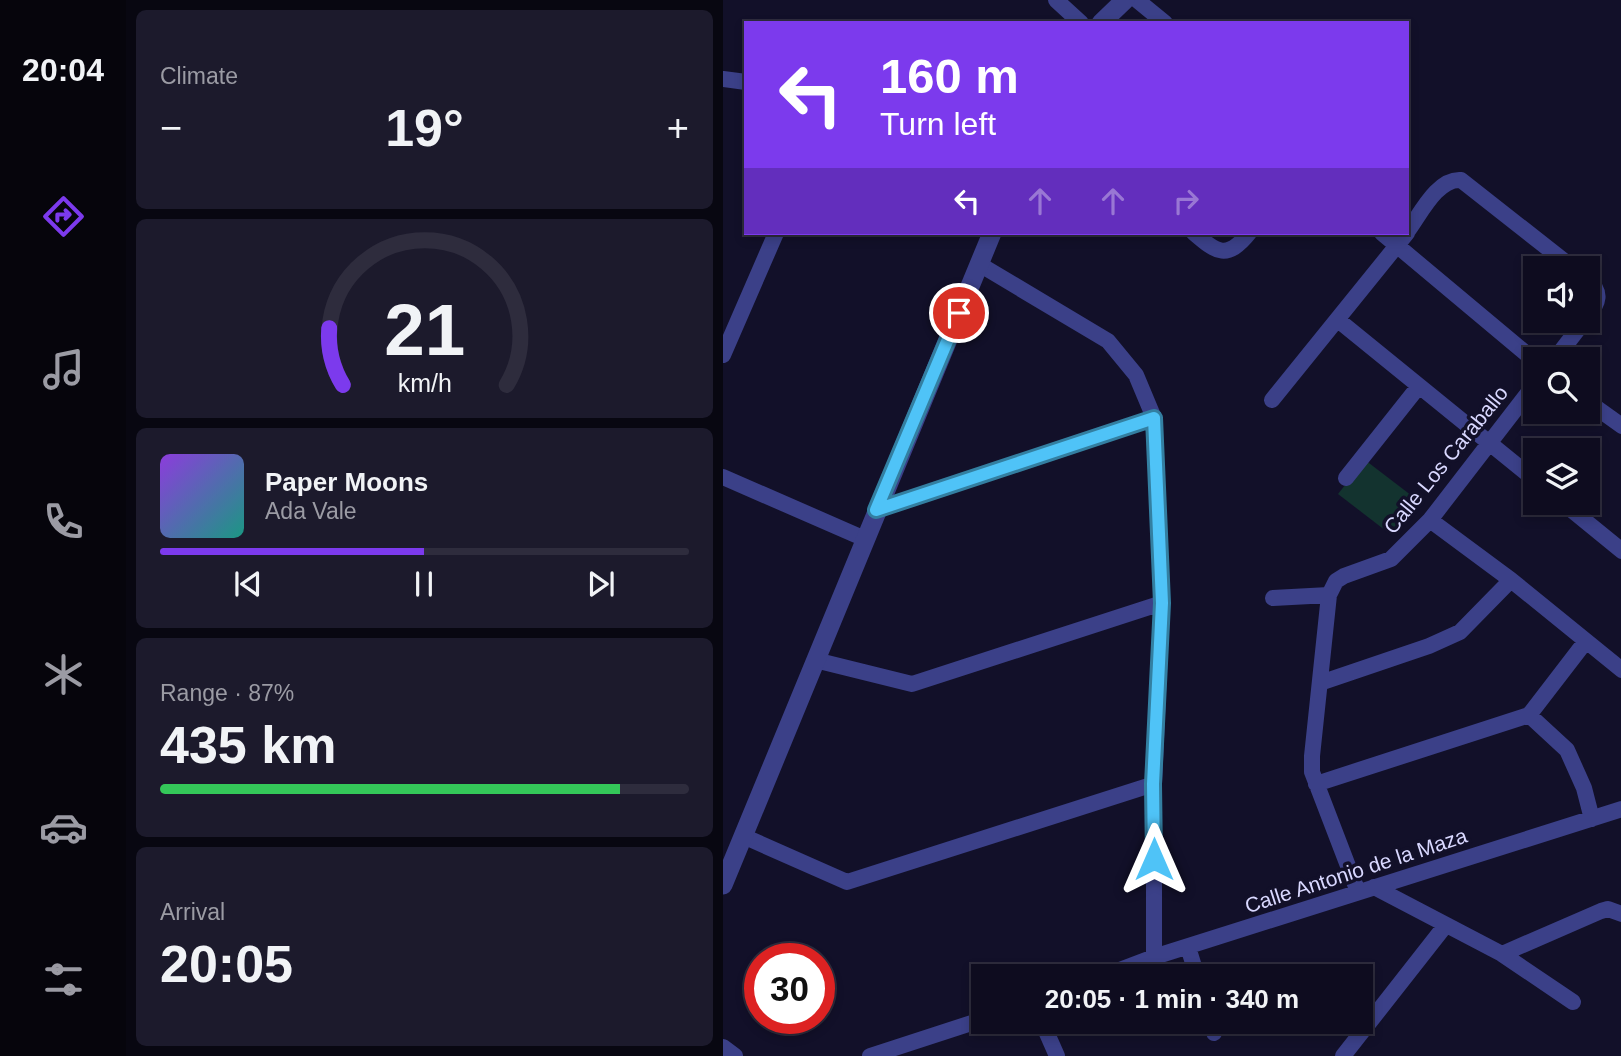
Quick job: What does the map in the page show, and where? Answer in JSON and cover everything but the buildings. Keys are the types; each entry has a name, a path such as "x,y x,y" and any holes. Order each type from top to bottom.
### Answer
{"street":[{"path":"1056,0 1079,21"},
{"path":"1103,21 1125,0"},
{"path":"1137,0 1163,21"},
{"path":"723,79 744,82"},
{"path":"1409,230 1440,188 1454,179 1461,180 1558,256"},
{"path":"723,355 775,235"},
{"path":"723,885 991,235"},
{"path":"1196,235 1211,248 1228,251 1236,248 1247,235"},
{"path":"1272,400 1404,237 1523,350"},
{"path":"979,264 1108,341 1135,375 1154,418 1162,603 1153,784 1154,957"},
{"path":"1338,320 1523,471"},
{"path":"1564,347 1575,333"},
{"path":"1346,478 1419,386"},
{"name":"Calle Los Caraballo","path":"1329,595 1336,581 1344,576 1391,559 1430,520 1523,399"},
{"path":"1600,411 1621,426"},
{"path":"876,510 1154,418"},
{"path":"723,477 865,538"},
{"path":"1578,515 1621,551"},
{"path":"1430,520 1511,580 1621,670"},
{"path":"1320,683 1429,646 1460,632 1511,580"},
{"path":"1273,598 1329,595 1312,772 1358,892"},
{"path":"815,660 912,684 1162,603"},
{"path":"1316,785 1529,715 1586,641"},
{"path":"1529,715 1567,750 1584,788 1592,819"},
{"path":"743,836 847,882 1153,784"},
{"name":"Calle Antonio de la Maza","path":"1136,964 1621,809"},
{"path":"1375,887 1502,954 1573,1002"},
{"path":"1502,954 1601,911 1608,909 1621,914"},
{"path":"1343,1056 1445,926"},
{"path":"1188,947 1193,964"},
{"path":"870,1056 971,1023"},
{"path":"1047,1034 1057,1056"},
{"path":"723,1048 735,1056"}],"green space":[{"path":"1365,460 1416,499 1390,534 1338,494"}],"route":[{"path":"959,313 876,510 1154,418 1162,603 1153,784 1154,859"}]}
